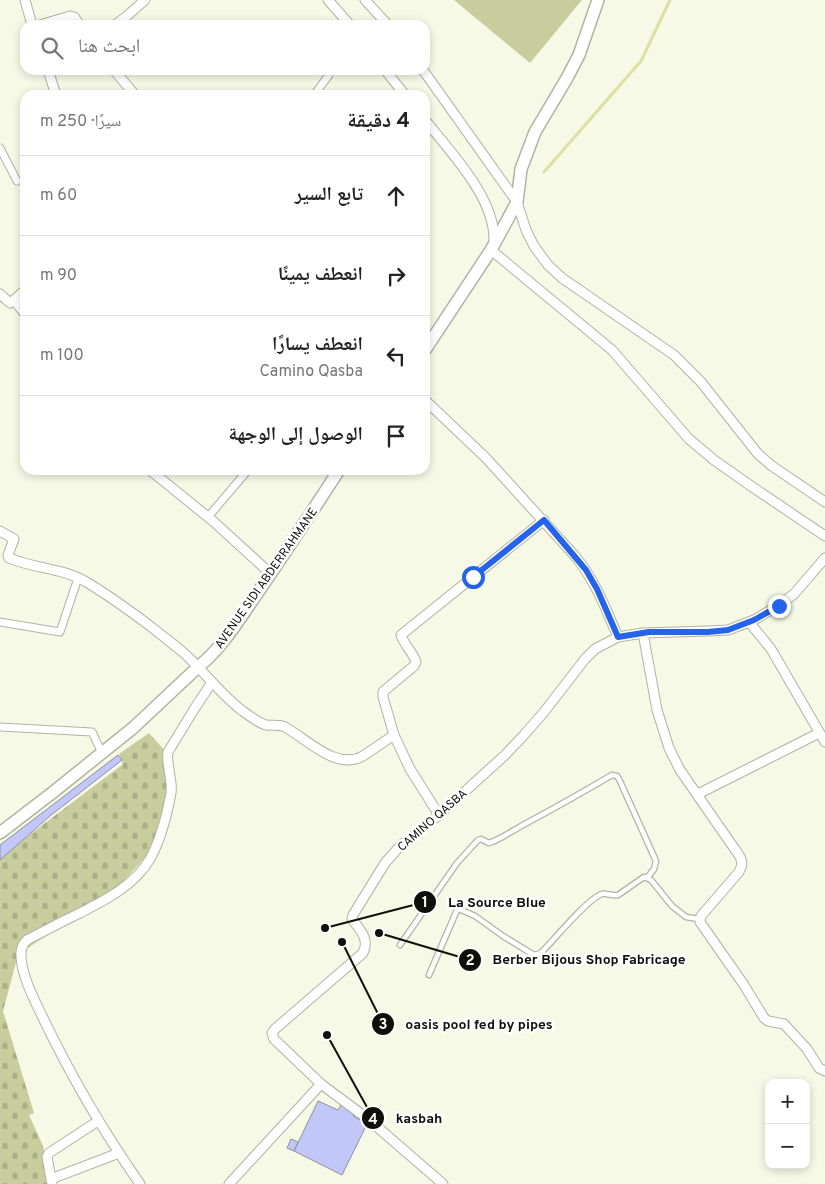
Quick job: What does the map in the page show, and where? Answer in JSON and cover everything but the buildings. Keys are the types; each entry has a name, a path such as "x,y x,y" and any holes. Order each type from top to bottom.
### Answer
{"street":[{"path":"25,0 31,20"},
{"path":"121,20 145,0"},
{"path":"328,0 346,20"},
{"path":"366,0 384,20"},
{"path":"430,342 493,248 517,202 521,169 536,132 579,55 598,0"},
{"path":"57,20 70,16 76,20"},
{"path":"50,75 54,90"},
{"path":"118,75 131,90"},
{"path":"318,90 329,75"},
{"path":"389,75 401,90"},
{"path":"428,75 517,202 526,230 534,246 548,265 562,278 674,355 701,382 758,454 772,466 825,502"},
{"path":"430,126 472,180 481,196 489,212 493,228 493,248 612,350 689,438 714,460 825,536"},
{"path":"0,148 17,182"},
{"path":"0,294 10,303 20,295"},
{"path":"14,300 20,308"},
{"path":"430,405 486,458 544,520 586,570 597,589 618,637"},
{"path":"156,475 208,517 271,574"},
{"path":"208,517 244,475"},
{"name":"AVENUE SIDI ABDERRAHMANE","path":"0,833 133,728 208,659 223,643 271,574 336,475"},
{"path":"440,815 410,769 394,735 383,697 383,692 414,666 416,662 401,635 544,520"},
{"path":"0,531 14,539 8,555 9,558 78,578 127,609 175,645 240,709 260,722 268,725 284,726 325,754 350,760 359,758 394,735"},
{"name":"CAMINO QASBA","path":"321,1084 274,1040 272,1033 363,953 366,947 365,937 352,918 354,912 400,846 440,815 524,735 590,654 602,645 618,637 643,633 728,630 779,606 794,594 825,558"},
{"path":"0,622 60,632 78,578"},
{"path":"748,622 771,649 825,742"},
{"path":"643,633 655,701 669,748 680,770 698,794 742,862 739,872 699,919 701,924 744,985 764,1018 768,1021 784,1024 807,1049 819,1068 825,1071"},
{"path":"140,1184 98,1120 33,998 21,956 22,946 27,940 110,897 124,888 142,870 156,846 172,790 168,752 212,682"},
{"path":"0,727 92,732 102,753"},
{"path":"698,794 819,733"},
{"path":"229,1184 321,1084 368,1120 443,1184"},
{"path":"98,1120 49,1153 51,1182 119,1153"}],"lane":[{"path":"400,945 457,863 478,840 489,844 612,775 620,779 656,861 654,869 648,878"},
{"path":"429,975 457,910 462,909 475,916 534,955 541,953 582,909 600,894 618,895 644,877 648,878"},
{"path":"648,878 672,906 686,917 699,919"}],"green space":[{"path":"454,0 582,0 530,63"},
{"path":"149,733 165,751 170,790 157,844 121,884 18,955 3,1011 34,1113 29,1115 43,1146 50,1184 0,1184 0,859 123,764 119,754"}],"waterway":[{"path":"544,172 641,61 670,0"}],"place":[{"name":"La Source Blue","path":"325,928"},
{"name":"Berber Bijous Shop Fabricage","path":"379,933"},
{"name":"oasis pool fed by pipes","path":"342,942"},
{"name":"kasbah","path":"327,1035"}],"route":[{"path":"473,577 544,520 586,570 597,589 618,637 649,632 728,630 754,620 779,606"}]}
